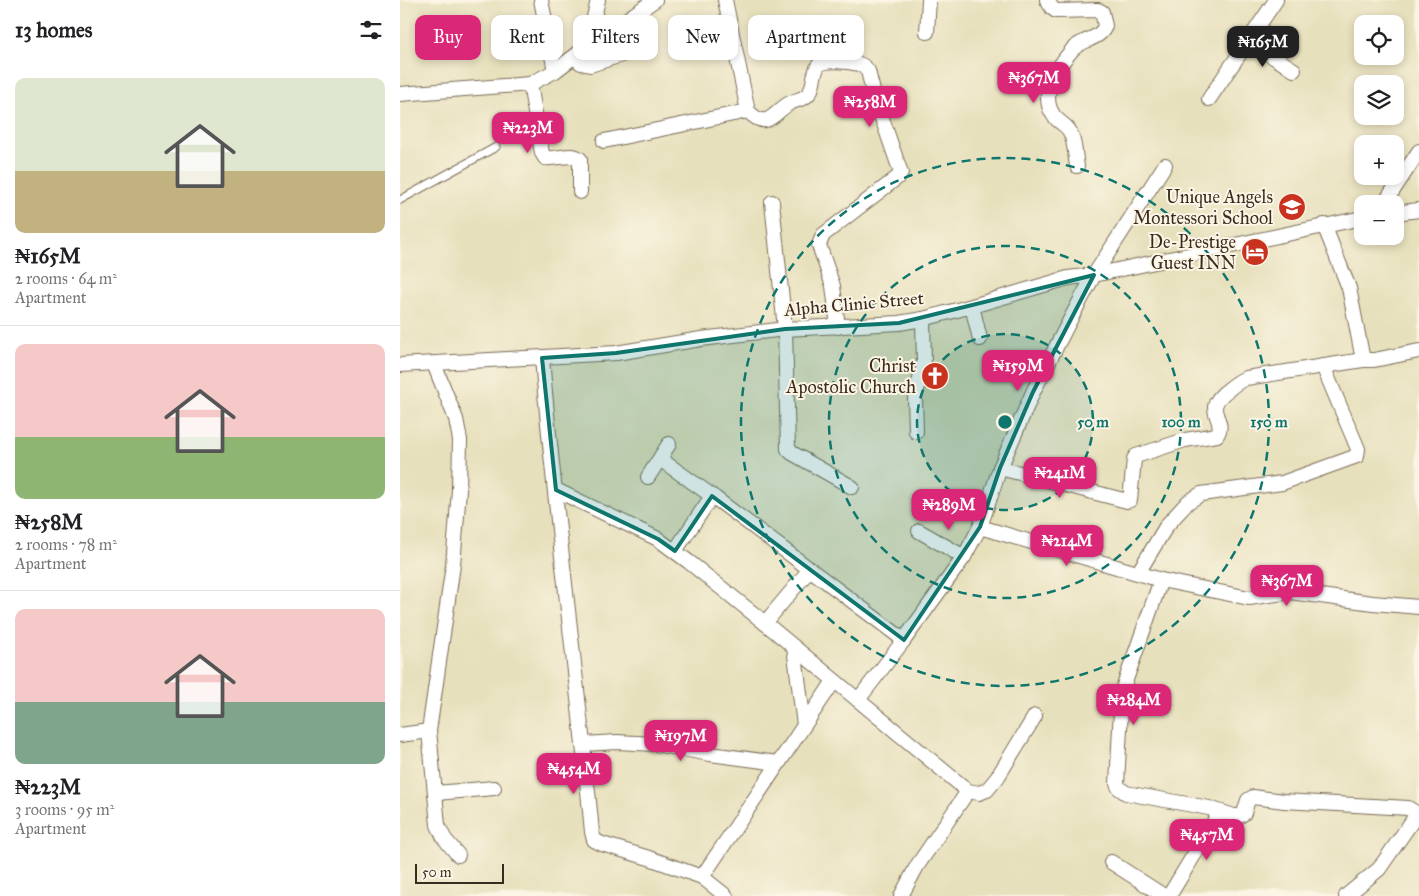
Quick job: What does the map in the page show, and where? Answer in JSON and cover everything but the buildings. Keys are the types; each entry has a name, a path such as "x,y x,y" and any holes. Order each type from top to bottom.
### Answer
{"street":[{"path":"541,0 555,71"},
{"path":"594,15 598,0"},
{"path":"633,15 655,0"},
{"path":"725,0 748,111 763,121 768,120 787,105 805,98 810,91 817,67 821,62 859,64 868,71 900,173 898,178 820,239 819,245 833,286 838,327"},
{"path":"926,32 929,0"},
{"path":"1046,0 1056,11 1098,10 1102,12 1105,26 1100,34 1074,47 1064,59 1049,90 1049,107 1053,115 1070,132 1077,166"},
{"path":"1209,99 1276,0"},
{"path":"1248,41 1294,70"},
{"path":"400,94 530,84 555,71 573,58"},
{"path":"578,60 581,63 590,65 606,60"},
{"path":"530,84 542,154 545,158 552,159 571,156 576,156 580,159 580,192"},
{"path":"604,141 748,111"},
{"path":"1390,195 1419,151"},
{"path":"858,700 964,557 980,527 1000,468 1033,392 1094,274 1165,165"},
{"path":"772,202 785,328 788,449 852,487"},
{"path":"1404,212 1419,210"},
{"name":"Alpha Clinic Street","path":"400,365 616,353 785,328 899,323 923,319 972,306 1068,278 1354,219"},
{"path":"1324,225 1349,288 1363,360"},
{"path":"972,306 980,339"},
{"path":"916,432 916,397 924,364 923,319"},
{"path":"1000,468 1127,502 1130,500 1134,459 1136,456 1185,440 1216,435 1219,428 1214,408 1215,401 1239,381 1246,378 1363,360 1374,360 1419,351"},
{"path":"542,358 548,436 556,490 594,840 702,877 726,896"},
{"path":"434,364 458,428 459,490 453,565 429,731 431,767 436,793 436,817 440,832 458,854"},
{"path":"1138,573 1167,525 1188,502 1201,494 1282,483 1357,456 1358,449 1323,366"},
{"path":"648,478 669,444"},
{"path":"660,459 904,640"},
{"path":"556,490 633,526 658,539 675,551 968,791 979,793 987,790 997,778 1035,716"},
{"path":"675,551 712,496"},
{"path":"980,527 1161,580 1249,598 1290,592 1419,607"},
{"path":"919,531 964,557"},
{"path":"765,623 810,569"},
{"path":"1161,580 1122,691 1117,784 1119,788 1126,792 1209,808 1227,815 1240,816 1244,813 1248,800 1253,797 1417,810 1415,816 1379,869 1346,896"},
{"path":"794,647 804,725"},
{"path":"702,877 834,681"},
{"path":"400,735 429,731"},
{"path":"584,744 617,742 655,744 778,763"},
{"path":"436,793 494,788"},
{"path":"901,896 917,866 968,791"},
{"path":"1169,896 1220,812"},
{"path":"1111,862 1164,896"}],"lane":[{"path":"400,200 496,147"}],"highlighted area":[{"path":"1094,275 1033,392 1000,468 980,527 904,640 712,496 675,551 658,539 556,490 542,358 616,353 785,329 899,323"}],"place":[{"name":"Unique Angels Montessori School","path":"1292,207"},
{"name":"De-Prestige Guest INN","path":"1255,252"},
{"name":"Christ Apostolic Church","path":"935,376"}]}
